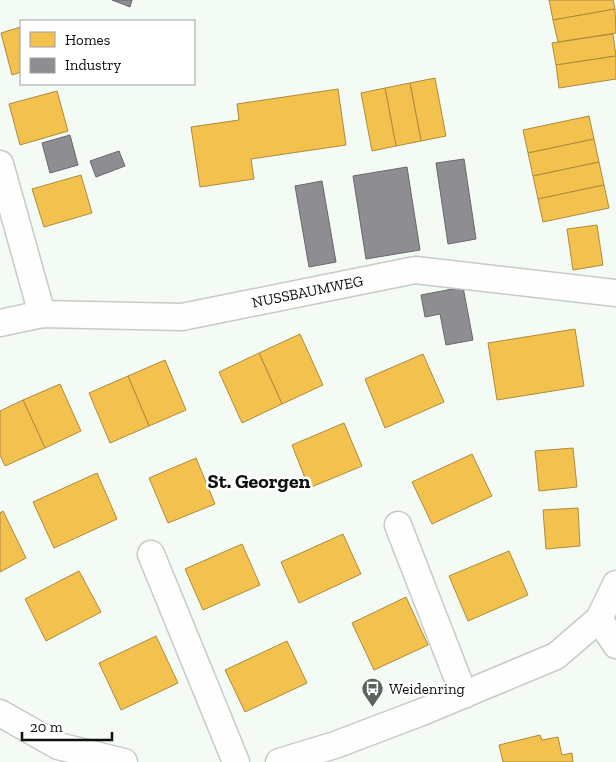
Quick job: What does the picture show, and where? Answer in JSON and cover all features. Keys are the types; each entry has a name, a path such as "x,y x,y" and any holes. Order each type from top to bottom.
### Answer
{"street":[{"path":"0,164 42,314"},
{"name":"NUSSBAUMWEG","path":"0,323 42,314 182,316 415,270 616,293"},
{"path":"398,525 464,695"},
{"path":"151,554 236,762"},
{"path":"279,762 335,745 464,695 556,656 599,619 616,584"},
{"path":"599,619 616,645"},
{"path":"0,713 58,746 124,762"}],"building: Homes":[{"path":"549,0 613,0 615,9 553,20"},
{"path":"615,9 616,33 558,42 553,20"},
{"path":"20,27 20,72 12,75 1,33"},
{"path":"613,34 616,56 556,65 552,43"},
{"path":"616,56 616,79 559,88 556,65"},
{"path":"435,78 446,136 421,141 410,83"},
{"path":"410,83 421,141 396,146 385,88"},
{"path":"385,88 396,146 372,151 361,93"},
{"path":"338,89 346,145 251,159 254,179 200,187 191,127 239,120 237,104"},
{"path":"57,91 68,131 20,145 9,104"},
{"path":"589,116 594,139 528,153 523,130"},
{"path":"594,139 599,162 533,176 528,153"},
{"path":"599,162 604,185 538,199 533,176"},
{"path":"81,175 92,213 44,227 32,189"},
{"path":"604,185 609,208 543,222 538,199"},
{"path":"597,225 603,265 573,270 567,229"},
{"path":"575,329 584,386 497,400 488,343"},
{"path":"300,334 323,385 282,404 259,353"},
{"path":"259,353 282,404 242,423 219,372"},
{"path":"423,354 444,402 385,428 365,379"},
{"path":"165,360 186,410 149,426 128,376"},
{"path":"128,376 149,426 110,443 89,393"},
{"path":"60,384 81,431 45,448 23,400"},
{"path":"23,400 45,448 5,466 0,455 0,411"},
{"path":"344,423 362,466 309,488 292,445"},
{"path":"573,448 577,487 539,491 535,451"},
{"path":"472,454 492,496 432,524 412,482"},
{"path":"196,458 215,504 168,523 149,478"},
{"path":"97,473 117,519 54,548 33,502"},
{"path":"578,508 580,546 546,549 543,510"},
{"path":"3,511 26,558 0,572 0,513"},
{"path":"343,534 361,574 299,603 281,562"},
{"path":"242,544 260,585 203,610 185,569"},
{"path":"509,551 528,595 468,621 449,576"},
{"path":"79,571 101,612 46,641 25,599"},
{"path":"406,597 428,645 374,670 352,623"},
{"path":"156,636 178,683 121,710 99,663"},
{"path":"287,641 307,683 245,712 225,670"},
{"path":"540,735 542,740 558,737 562,755 572,753 573,762 503,762 499,745"}],"building: Industry":[{"path":"112,0 132,0 130,7"},
{"path":"70,135 78,165 50,173 42,143"},
{"path":"119,151 125,166 96,177 90,161"},
{"path":"464,159 476,239 448,244 436,163"},
{"path":"407,167 420,250 366,259 353,176"},
{"path":"322,181 336,262 309,267 295,186"},
{"path":"463,287 473,340 446,345 440,314 425,317 421,295"}],"place":[{"name":"Weidenring","path":"373,708"}],"district":[{"name":"St. Georgen","path":"259,481"}]}
